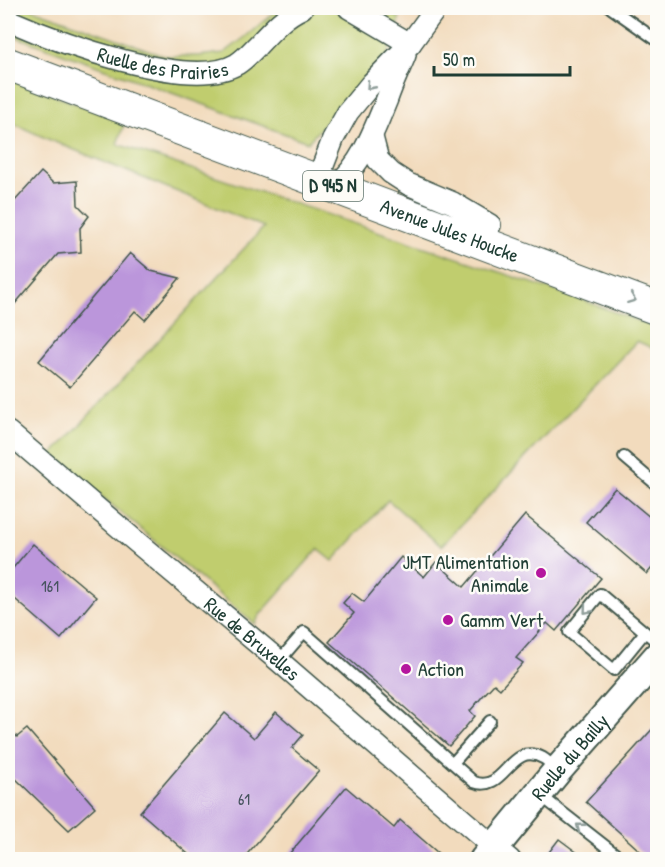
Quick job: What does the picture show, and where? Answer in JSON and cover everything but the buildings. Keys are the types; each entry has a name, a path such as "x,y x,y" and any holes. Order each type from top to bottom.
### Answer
{"main road":[{"name":"Avenue Jules Houcke","path":"8,44 657,309"},
{"name":"Avenue Jules Houcke","path":"8,64 331,176 490,225 657,286"}],"street":[{"name":"Ruelle des Prairies","path":"8,20 75,46 138,64 197,73 218,71 237,64 280,22 302,8"},
{"path":"349,8 410,44"},
{"path":"331,176 334,137 348,112 371,84 410,44 436,8"},
{"path":"331,176 357,162 372,137 410,44"},
{"path":"372,137 378,160 391,173 408,184 463,208 490,225"},
{"name":"Rue de Bruxelles","path":"8,432 116,526 279,661 496,855"},
{"name":"Ruelle du Bailly","path":"496,855 538,794 651,644"}],"lane":[{"path":"611,8 657,41"},
{"path":"624,457 657,486"},
{"path":"651,644 600,594 569,632 614,670 651,644 657,643"},
{"path":"279,661 304,632 474,782 486,785 497,780 514,760 528,755 540,756 558,770"},
{"path":"453,764 490,721"},
{"path":"538,794 622,860"}],"green space":[{"path":"16,8 30,8 165,56 224,53 279,8 376,8 400,18 388,54 308,142 8,34 8,22"},
{"path":"8,78 125,122 117,144 580,299 657,328 657,350 637,341 441,546 388,500 333,561 318,549 259,616 255,624 52,455 264,227 8,121"}],"place":[{"name":"JMT Alimentation Animale","path":"541,573"},
{"name":"Gamm Vert","path":"448,620"},
{"name":"Action","path":"406,669"}]}
